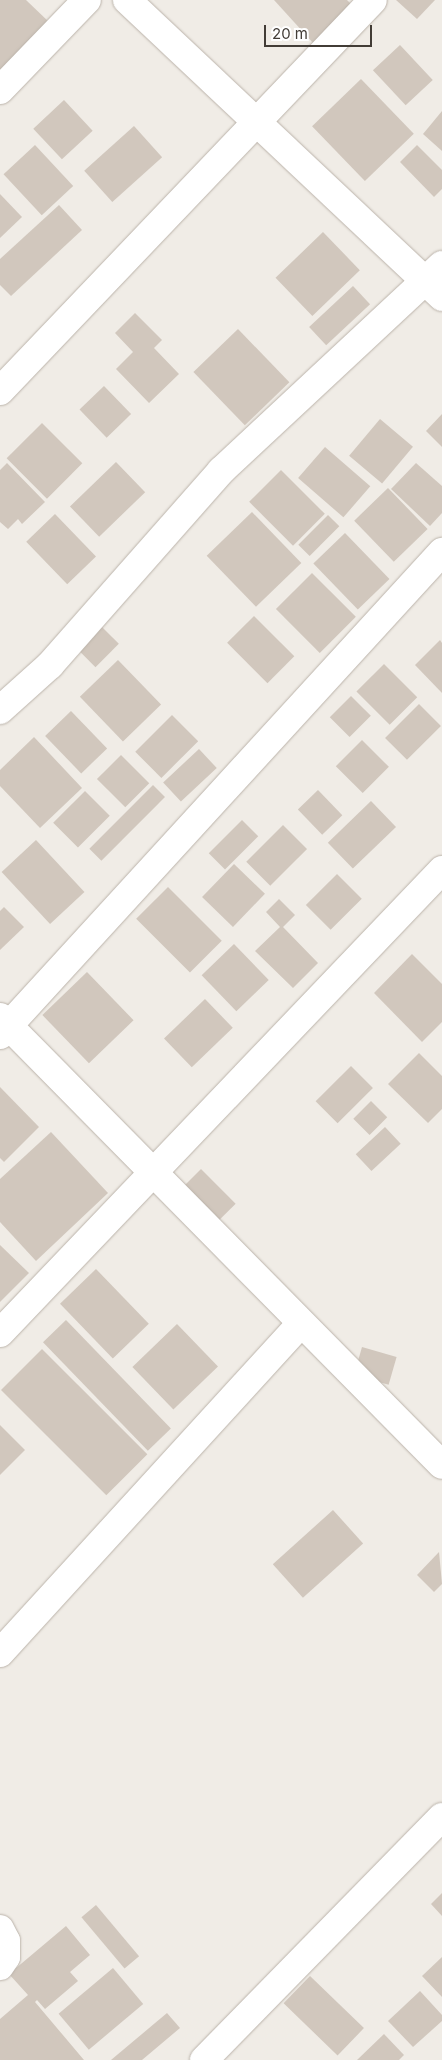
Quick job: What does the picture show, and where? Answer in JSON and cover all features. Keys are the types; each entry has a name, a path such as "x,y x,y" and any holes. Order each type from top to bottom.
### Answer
{"street":[{"path":"0,90 86,0"},
{"path":"0,710 50,665 221,471 437,281 256,120 127,0"},
{"path":"0,391 256,120 373,0"},
{"path":"442,552 3,1026 442,1465"},
{"path":"0,1333 442,870"},
{"path":"0,1653 300,1324"},
{"path":"209,2058 442,1817"},
{"path":"0,1929 6,1941 6,1957 0,1966"}],"building":[{"path":"0,0 26,0 49,22 0,72"},
{"path":"274,0 347,0 354,7 314,44"},
{"path":"396,0 435,0 417,19"},
{"path":"400,45 433,80 406,105 373,70"},
{"path":"361,79 414,134 365,181 312,126"},
{"path":"64,100 93,131 62,159 33,129"},
{"path":"442,111 442,151 423,134"},
{"path":"134,126 162,157 112,202 84,171"},
{"path":"35,145 73,186 42,215 4,174"},
{"path":"417,145 442,170 442,189 434,197 400,162"},
{"path":"0,194 22,217 0,238"},
{"path":"59,205 82,230 11,296 0,285 0,259"},
{"path":"323,232 360,270 312,316 276,278"},
{"path":"353,286 370,304 326,345 309,327"},
{"path":"135,313 162,340 154,348 179,374 149,403 116,369 133,352 115,333"},
{"path":"238,329 289,382 245,425 193,372"},
{"path":"104,386 131,414 107,438 80,410"},
{"path":"442,414 442,447 426,431"},
{"path":"380,419 413,447 382,483 349,456"},
{"path":"42,423 82,463 47,499 7,458"},
{"path":"325,447 370,486 343,517 298,478"},
{"path":"116,462 145,492 99,537 70,506"},
{"path":"7,463 45,502 22,524 18,519 8,529 0,522 0,470"},
{"path":"416,463 442,486 442,513 430,526 391,489"},
{"path":"281,470 325,514 293,546 249,502"},
{"path":"388,488 428,529 394,562 354,521"},
{"path":"252,512 301,563 256,607 207,556"},
{"path":"55,514 96,556 67,584 26,542"},
{"path":"328,515 339,526 310,556 298,545"},
{"path":"345,533 389,579 358,610 313,564"},
{"path":"312,573 356,617 320,653 276,609"},
{"path":"254,616 294,656 267,683 227,643"},
{"path":"99,624 119,644 95,667 76,647"},
{"path":"440,640 442,643 442,693 415,665"},
{"path":"118,660 161,705 123,741 80,697"},
{"path":"384,664 417,697 390,725 356,692"},
{"path":"351,696 371,716 350,737 330,717"},
{"path":"419,704 441,726 407,760 385,738"},
{"path":"71,711 107,748 81,773 45,736"},
{"path":"172,715 198,741 161,778 135,752"},
{"path":"34,737 82,788 40,828 0,786 0,770"},
{"path":"362,740 389,767 363,793 336,766"},
{"path":"199,749 217,768 181,801 163,782"},
{"path":"121,755 149,783 125,807 97,779"},
{"path":"153,785 165,797 101,861 89,849"},
{"path":"318,790 342,815 322,835 298,809"},
{"path":"85,791 110,816 78,848 53,823"},
{"path":"371,801 396,827 353,869 328,843"},
{"path":"242,820 258,836 225,869 209,853"},
{"path":"283,825 307,849 270,886 246,862"},
{"path":"36,840 84,892 50,924 2,872"},
{"path":"234,864 265,894 233,927 202,897"},
{"path":"337,874 362,899 331,930 306,905"},
{"path":"168,887 222,941 190,973 136,919"},
{"path":"279,899 295,915 283,927 318,963 293,988 255,951 280,927 266,912"},
{"path":"4,907 24,927 0,950 0,911"},
{"path":"234,944 269,980 236,1011 202,975"},
{"path":"412,954 442,984 442,1022 422,1042 374,993"},
{"path":"87,972 134,1020 89,1063 42,1015"},
{"path":"205,999 233,1028 192,1067 164,1039"},
{"path":"419,1053 442,1076 442,1109 428,1123 388,1084"},
{"path":"351,1066 373,1088 338,1123 316,1101"},
{"path":"0,1087 39,1127 4,1162 0,1158"},
{"path":"371,1101 387,1117 370,1135 353,1119"},
{"path":"385,1127 401,1144 371,1171 356,1154"},
{"path":"51,1132 108,1193 36,1261 0,1222 0,1179"},
{"path":"201,1169 236,1204 214,1225 180,1190"},
{"path":"0,1245 29,1273 0,1302"},
{"path":"96,1269 149,1324 113,1358 60,1304"},
{"path":"66,1320 171,1429 148,1451 43,1342"},
{"path":"177,1324 218,1366 173,1410 132,1367"},
{"path":"362,1347 397,1357 389,1385 354,1375"},
{"path":"42,1349 147,1454 106,1495 1,1390"},
{"path":"0,1425 25,1450 0,1475"},
{"path":"333,1510 363,1543 303,1598 273,1564"},
{"path":"439,1552 442,1584 434,1592 417,1575"},
{"path":"442,1893 442,1916 431,1904"},
{"path":"96,1905 139,1956 125,1969 81,1917"},
{"path":"66,1926 90,1955 70,1972 78,1981 45,2009 37,2000 35,2002 84,2060 0,2060 0,2019 28,1995 9,1974"},
{"path":"442,1957 442,1997 422,1976"},
{"path":"113,1968 143,2004 89,2050 59,2014"},
{"path":"310,1976 364,2028 338,2055 284,2003"},
{"path":"420,1991 442,2015 442,2021 413,2047 388,2021"},
{"path":"167,2013 180,2028 142,2060 111,2060"},
{"path":"384,2034 404,2055 399,2060 357,2060"}]}
